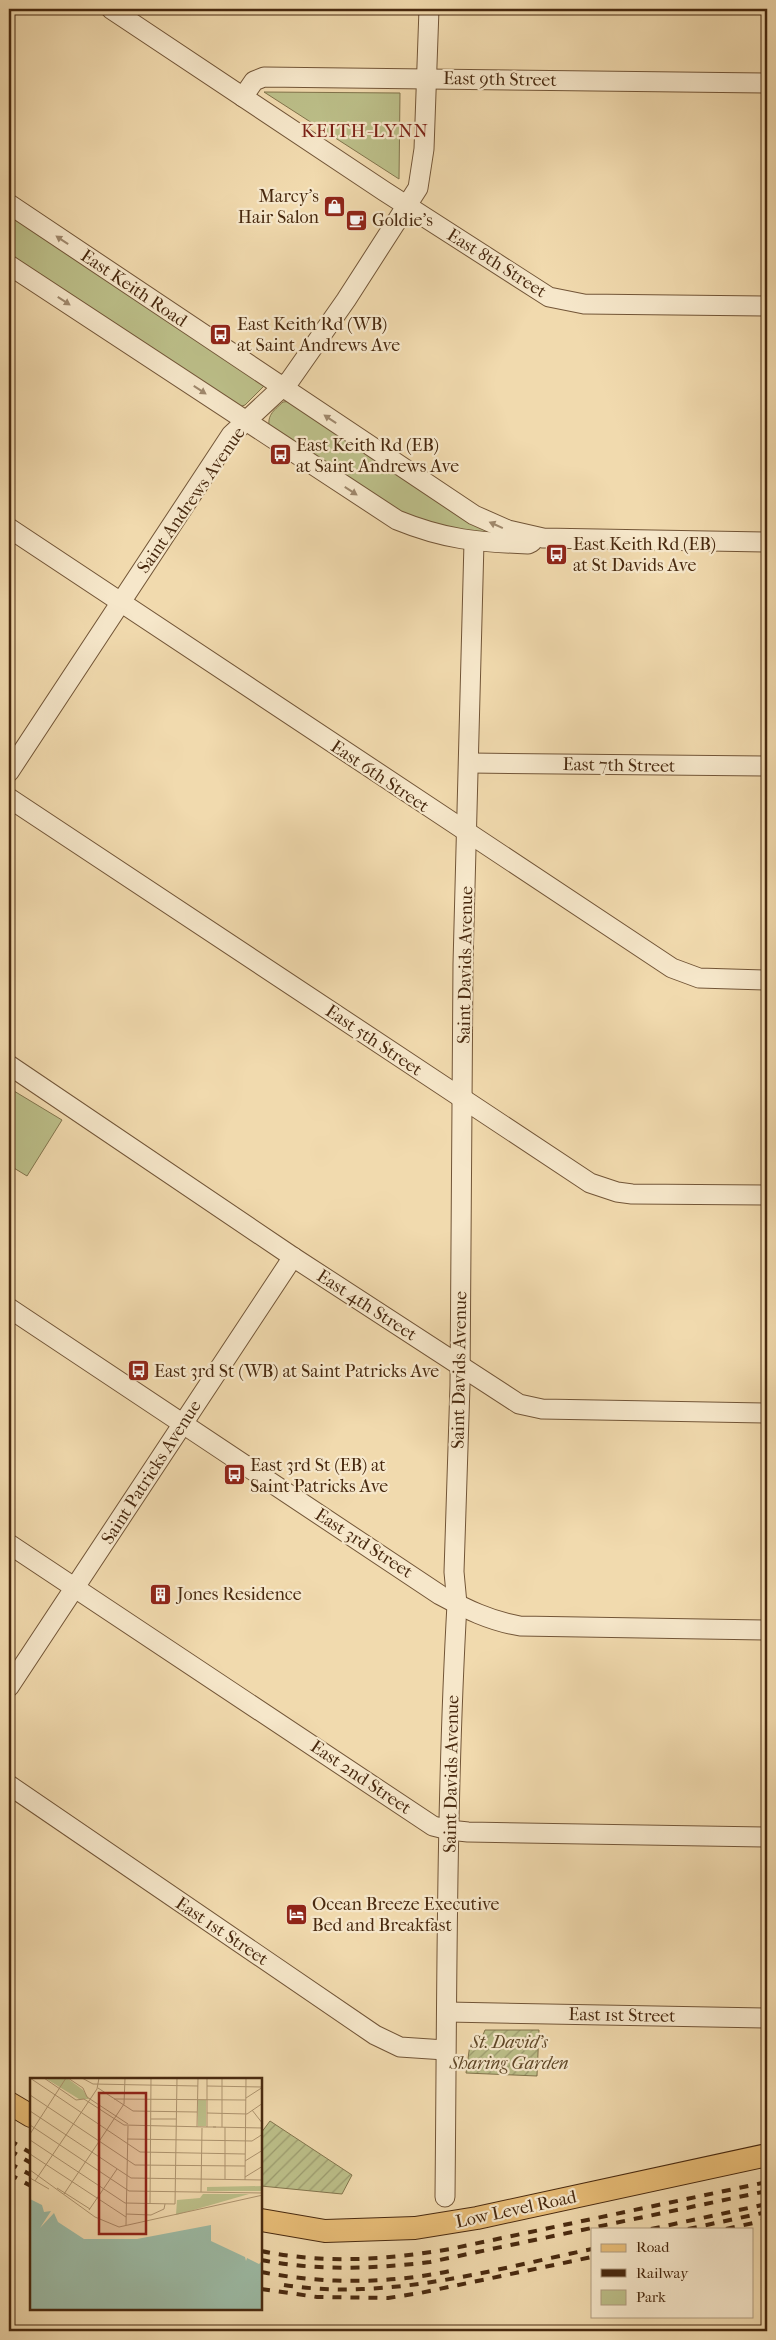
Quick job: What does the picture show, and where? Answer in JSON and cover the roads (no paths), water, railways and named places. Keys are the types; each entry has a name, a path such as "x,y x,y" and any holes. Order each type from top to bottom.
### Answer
{"main road":[{"path":"9,2102 30,2115"},
{"name":"Low Level Road","path":"262,2220 324,2231 415,2228 477,2218 767,2155"}],"street":[{"name":"East 8th Street","path":"111,9 535,290 568,302 767,306"},
{"name":"Saint Andrews Avenue","path":"9,772 232,435 283,388 346,300 418,188 424,149 429,9"},
{"name":"East 9th Street","path":"243,97 254,81 264,77 427,77 767,83"},
{"name":"East Keith Road","path":"9,204 474,515 508,530 543,538 767,542"},
{"name":"East Keith Road","path":"9,265 232,410 245,422 397,520 442,536 474,542 528,544 543,538"},
{"name":"East 6th Street","path":"9,528 467,834 672,968 699,978 767,980"},
{"name":"Saint Davids Avenue","path":"445,2197 445,2050 449,1830 457,1604 454,1572 460,1367 463,964 470,763 474,542"},
{"name":"East 7th Street","path":"470,763 767,766"},
{"name":"East 5th Street","path":"9,798 577,1175 603,1188 632,1194 767,1195"},
{"name":"East 4th Street","path":"9,1065 293,1257 511,1401 528,1408 767,1412"},
{"name":"Saint Patricks Avenue","path":"9,1687 293,1257"},
{"name":"East 3rd Street","path":"9,1308 182,1425 457,1604 485,1617 520,1626 767,1630"},
{"name":"East 2nd Street","path":"9,1544 433,1826 449,1830 767,1837"},
{"name":"East 1st Street","path":"9,1785 375,2035 400,2047 445,2050"},
{"name":"East 1st Street","path":"447,2012 767,2018"}],"railway":[{"path":"9,2140 30,2152"},
{"path":"9,2150 30,2162"},
{"path":"9,2163 30,2174"},
{"path":"9,2174 30,2185"},
{"path":"262,2251 309,2258 332,2259 379,2258 426,2253 767,2182"},
{"path":"591,2228 767,2191"},
{"path":"656,2228 767,2204"},
{"path":"693,2228 767,2212"},
{"path":"731,2228 767,2220"},
{"path":"262,2260 303,2266 346,2268 430,2262 591,2228"},
{"path":"284,2285 323,2289 401,2286 478,2274 591,2249"},
{"path":"262,2289 317,2297 388,2298 591,2257"},
{"path":"262,2272 308,2279 356,2281 403,2278 450,2271"}],"place":[{"name":"Marcy's Hair Salon","path":"335,206"},
{"name":"Goldie's","path":"356,220"},
{"name":"East Keith Rd (WB) at Saint Andrews Ave","path":"221,334"},
{"name":"East Keith Rd (EB) at Saint Andrews Ave","path":"280,455"},
{"name":"East Keith Rd (EB) at St Davids Ave","path":"557,554"},
{"name":"East 3rd St (WB) at Saint Patricks Ave","path":"138,1371"},
{"name":"East 3rd St (EB) at Saint Patricks Ave","path":"234,1475"},
{"name":"Jones Residence","path":"161,1594"},
{"name":"Ocean Breeze Executive Bed and Breakfast","path":"296,1914"}],"district":[{"name":"KEITH-LYNN","path":"365,130"}],"park label":[{"name":"St. David’s Sharing Garden","path":"509,2052"}]}
